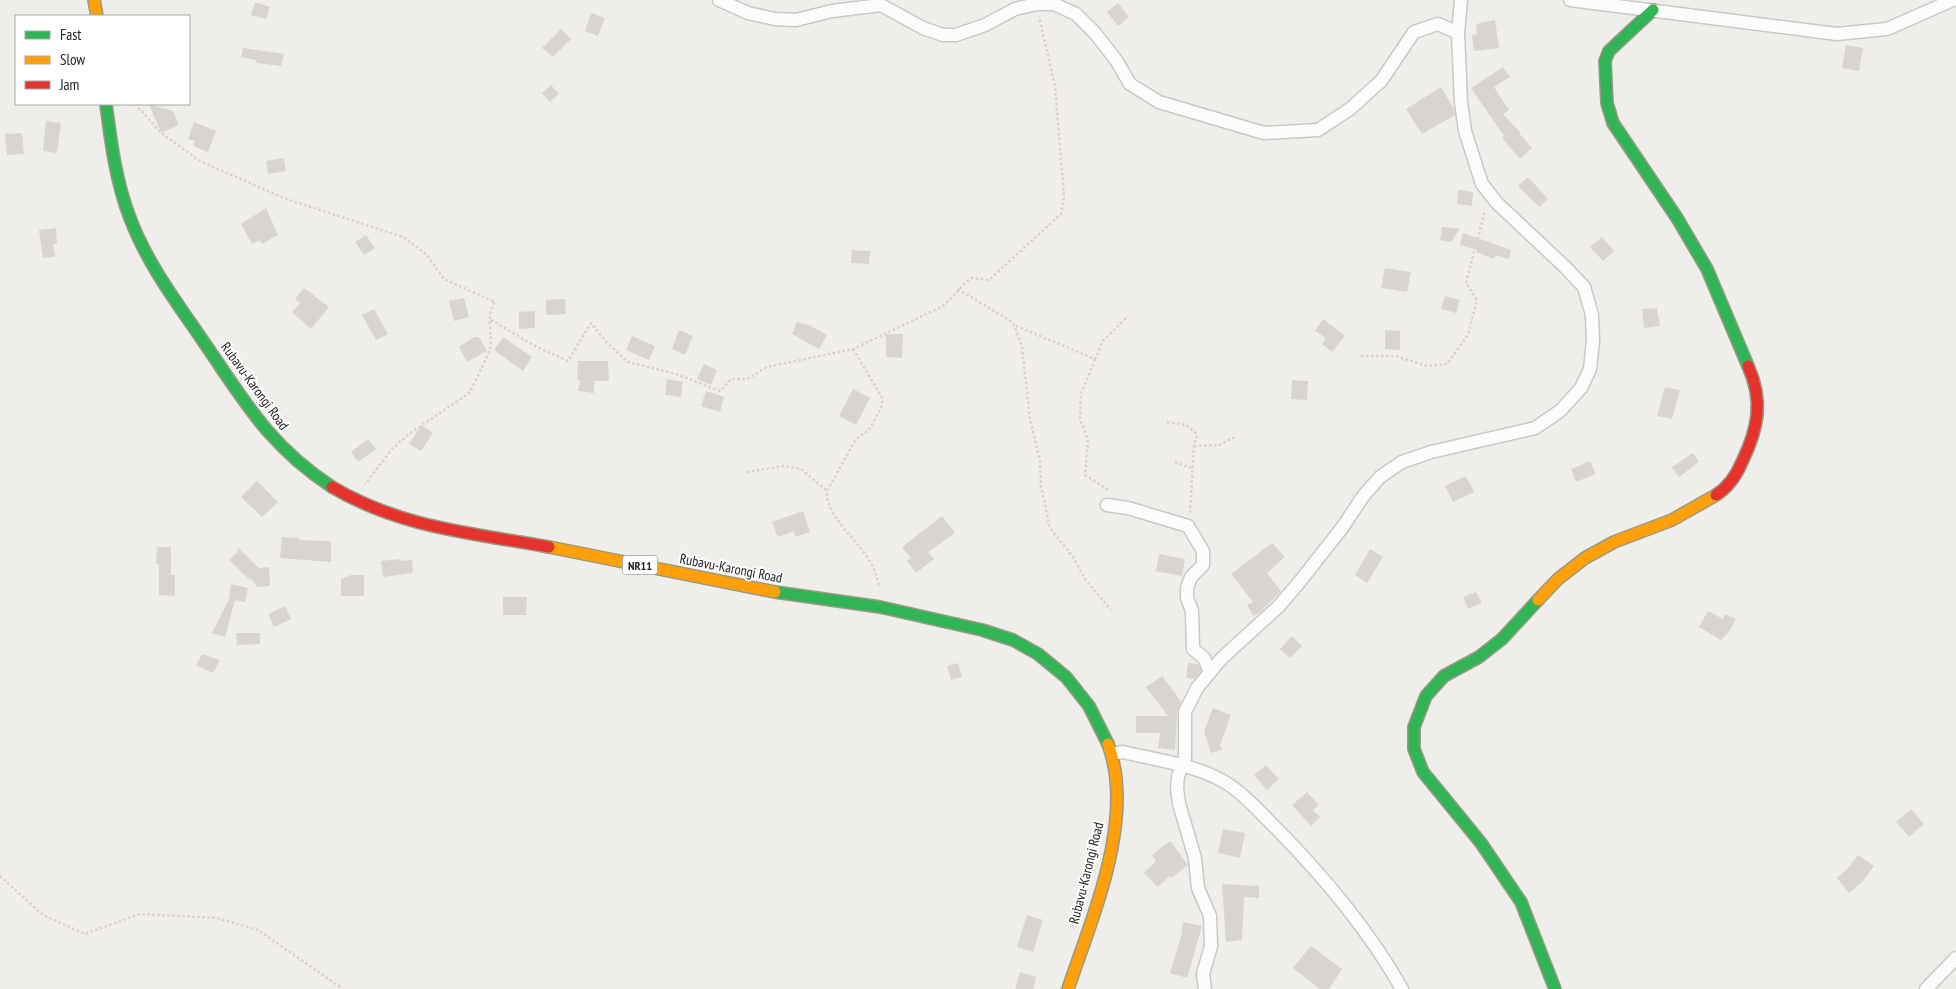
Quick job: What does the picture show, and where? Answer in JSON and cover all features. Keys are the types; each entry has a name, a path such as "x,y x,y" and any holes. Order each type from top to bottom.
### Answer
{"main road":[{"path":"94,0 96,15"},
{"path":"1555,989 1521,902 1481,843 1442,799 1423,772 1414,749 1414,727 1426,696 1444,676 1479,657 1502,639 1558,578 1585,558 1614,542 1672,520 1719,493 1734,478 1748,452 1757,426 1758,400 1752,374 1707,269 1677,218 1613,123 1606,103 1604,61 1609,51 1629,30 1653,10"},
{"name":"Rubavu-Karongi Road","path":"106,105 119,184 136,233 160,277 250,408 275,440 321,480 376,511 422,524 586,554 756,589 877,606 1003,635 1026,647 1070,683 1088,705 1112,754 1116,796 1114,824 1096,902 1068,989"}],"street":[{"path":"719,0 748,13 775,19 796,20 832,11 881,5 923,28 943,35 956,35 977,28 1015,10 1037,4 1054,4 1076,14 1111,53 1130,84 1159,102 1264,133 1318,130 1350,109 1381,81 1414,32 1438,24 1458,33"},
{"path":"1205,989 1203,974 1211,946 1210,916 1198,888 1195,858 1179,804 1178,776 1184,758 1185,712 1197,688 1210,672 1291,592 1320,558 1364,495 1380,477 1402,462 1431,452 1535,428 1560,411 1581,388 1590,369 1593,342 1592,315 1584,287 1566,267 1497,203 1482,184 1465,131 1461,102 1458,10 1461,0"},
{"path":"1570,0 1744,24 1836,34 1887,29 1952,0"},
{"path":"1107,505 1128,508 1188,526 1204,551 1203,565 1191,577 1187,588 1187,598 1192,611 1193,649 1204,658 1210,672"},
{"path":"1112,754 1123,752 1196,768 1223,781 1253,805 1278,829 1369,934 1402,989"},
{"path":"1926,989 1956,958"}],"path":[{"path":"491,320 537,347 568,361 591,323 607,343 628,362 676,374 720,391 731,379 747,379 767,366 854,348 950,301 958,289 971,278 989,280 1061,214 1064,196 1055,86 1037,4"},
{"path":"136,105 161,132 200,161 286,198 403,237 427,255 444,279 494,302 491,306 490,351 476,375 473,388 468,394 409,434 393,448 353,499"},
{"path":"1361,356 1395,356 1427,366 1447,364 1468,335 1477,300 1466,283 1485,214 1484,207"},
{"path":"958,289 1009,320 1014,325 1095,359"},
{"path":"1107,505 1112,492 1085,475 1088,440 1080,419 1081,394 1103,341 1128,316"},
{"path":"1014,325 1022,347 1030,418 1040,461 1041,486 1050,528 1072,557 1085,579 1111,610"},
{"path":"854,348 883,398 883,404 869,430 856,439 827,491 827,501 833,515 866,554 875,568 879,586 877,606"},
{"path":"1167,422 1186,426 1197,434 1194,446 1194,469 1188,526"},
{"path":"1194,446 1219,446 1235,437"},
{"path":"1175,462 1194,469"},
{"path":"747,472 783,466 801,469 827,491"},
{"path":"0,876 43,915 85,934 140,914 217,918 258,930 343,989"}],"building":[{"path":"255,2 270,7 266,19 251,15"},
{"path":"1118,3 1129,17 1118,26 1107,12"},
{"path":"591,13 605,18 598,36 585,31"},
{"path":"1495,20 1499,48 1474,51 1472,35 1477,34 1476,24"},
{"path":"561,29 571,39 553,57 542,48"},
{"path":"1846,45 1863,48 1859,71 1842,68"},
{"path":"243,48 284,54 281,66 256,63 256,60 241,57"},
{"path":"1503,67 1510,77 1494,87 1509,110 1503,114 1532,148 1520,159 1502,138 1504,136 1471,88"},
{"path":"551,85 559,94 550,102 542,93"},
{"path":"1441,87 1454,109 1455,115 1422,134 1406,109"},
{"path":"149,105 173,111 179,125 161,133"},
{"path":"46,121 61,123 57,153 43,151"},
{"path":"194,122 216,131 208,152 193,146 195,141 188,139"},
{"path":"22,133 24,154 7,155 5,134"},
{"path":"284,158 286,171 268,174 266,161"},
{"path":"1528,177 1548,199 1539,207 1518,186"},
{"path":"1458,190 1473,192 1472,206 1457,204"},
{"path":"266,208 278,235 262,244 260,240 252,244 241,224"},
{"path":"1442,227 1460,229 1451,242 1440,240"},
{"path":"56,228 57,244 53,244 55,257 43,258 39,230"},
{"path":"1463,233 1511,250 1509,259 1495,255 1494,259 1476,252 1477,250 1460,245"},
{"path":"366,235 375,248 364,255 355,242"},
{"path":"1602,237 1614,251 1603,261 1590,247"},
{"path":"852,250 870,251 869,264 851,263"},
{"path":"1385,268 1411,272 1407,292 1381,288"},
{"path":"304,288 329,307 311,329 292,312 300,303 295,299"},
{"path":"1445,296 1460,300 1456,313 1441,309"},
{"path":"464,298 469,317 454,321 449,301"},
{"path":"565,299 566,314 546,315 546,300"},
{"path":"1657,308 1660,326 1644,328 1642,309"},
{"path":"374,309 388,334 376,340 362,315"},
{"path":"535,311 535,328 519,329 519,312"},
{"path":"1323,319 1345,336 1332,352 1322,344 1326,338 1315,331"},
{"path":"797,322 809,325 827,335 819,349 792,334"},
{"path":"679,330 693,336 685,355 672,349"},
{"path":"1385,330 1400,331 1400,350 1385,349"},
{"path":"886,334 903,334 902,358 886,357"},
{"path":"632,336 655,346 649,360 626,350"},
{"path":"474,337 479,337 487,351 467,362 459,347"},
{"path":"503,337 532,357 523,371 494,350"},
{"path":"578,361 608,361 609,381 594,381 594,393 578,391 580,381 577,380"},
{"path":"704,364 717,370 711,385 697,379"},
{"path":"667,379 683,382 681,397 665,395"},
{"path":"1292,380 1308,381 1307,400 1291,399"},
{"path":"1665,387 1680,390 1672,419 1657,416"},
{"path":"853,389 870,398 856,425 839,416"},
{"path":"706,391 724,397 720,412 701,406"},
{"path":"421,425 433,433 421,451 409,444"},
{"path":"368,439 376,449 358,462 351,452"},
{"path":"1693,453 1699,462 1679,477 1672,467"},
{"path":"1590,461 1596,474 1576,482 1571,469"},
{"path":"1466,476 1474,492 1453,502 1445,486"},
{"path":"257,481 278,502 262,517 241,497"},
{"path":"803,511 810,532 796,537 794,531 778,537 772,522"},
{"path":"942,516 955,533 928,552 934,559 916,573 907,561 911,558 902,547"},
{"path":"282,537 299,538 298,540 331,541 331,562 280,558"},
{"path":"1272,543 1285,557 1267,573 1281,591 1259,613 1253,616 1247,605 1253,602 1231,574"},
{"path":"157,547 171,547 171,575 175,575 175,596 159,595 159,564 156,564"},
{"path":"237,547 259,568 269,567 270,586 257,587 250,577 250,580 229,560 238,551"},
{"path":"1370,549 1383,557 1367,583 1355,575"},
{"path":"1159,554 1185,559 1182,576 1156,571"},
{"path":"400,559 401,561 412,560 413,573 383,577 381,561"},
{"path":"351,575 364,575 364,596 341,596 341,579"},
{"path":"231,584 248,588 245,602 235,600 225,637 212,633 229,599"},
{"path":"1476,592 1482,603 1468,609 1463,597"},
{"path":"503,597 527,597 526,615 503,615"},
{"path":"285,606 291,619 274,627 268,614"},
{"path":"1708,611 1723,619 1725,614 1736,619 1730,630 1721,640 1699,627"},
{"path":"236,633 260,633 260,644 237,645"},
{"path":"1292,636 1302,646 1290,658 1280,649"},
{"path":"202,654 220,660 213,673 196,665"},
{"path":"958,663 962,677 951,680 947,666"},
{"path":"1188,663 1198,664 1201,671 1194,679 1186,678"},
{"path":"1162,676 1181,701 1177,712 1175,750 1158,748 1160,733 1136,733 1136,716 1168,716 1146,687"},
{"path":"1213,708 1231,715 1220,745 1222,750 1211,753 1204,731"},
{"path":"1266,765 1279,779 1267,790 1254,775"},
{"path":"1307,792 1319,805 1313,810 1320,817 1311,826 1292,805"},
{"path":"1911,809 1924,824 1909,837 1896,822"},
{"path":"1223,829 1245,833 1240,858 1218,853"},
{"path":"1170,841 1188,865 1171,878 1169,876 1158,887 1144,873 1156,861 1152,855"},
{"path":"1858,855 1874,866 1863,881 1849,893 1837,878"},
{"path":"1222,884 1259,886 1259,898 1244,897 1242,940 1226,942"},
{"path":"1027,915 1043,920 1033,952 1017,947"},
{"path":"1183,922 1202,926 1187,978 1170,973 1181,937"},
{"path":"1311,946 1342,969 1329,989 1320,989 1293,968"},
{"path":"1020,972 1036,977 1033,989 1015,989"}],"traffic: fast":[{"path":"1653,10 1609,51 1605,61 1607,103 1613,123 1677,218 1707,269 1748,366"},
{"path":"106,105 112,148 125,204 137,235 153,266 181,310 258,420 290,454 309,471 332,487"},
{"path":"775,592 880,607 982,630 1013,640 1038,654 1066,677 1089,706 1108,744"},
{"path":"1538,600 1502,639 1479,657 1444,676 1426,696 1414,727 1414,749 1423,772 1481,843 1521,902 1555,989"}],"traffic: slow":[{"path":"94,0 97,15"},
{"path":"1538,600 1558,579 1585,558 1614,542 1672,520 1716,495"},
{"path":"549,547 775,592"},
{"path":"1068,989 1099,900 1108,868 1114,835 1117,804 1115,773 1108,744"}],"traffic: jam":[{"path":"1716,495 1732,481 1748,450 1755,426 1757,415 1756,391 1748,366"},
{"path":"332,487 384,512 411,520 465,533 549,547"}]}
